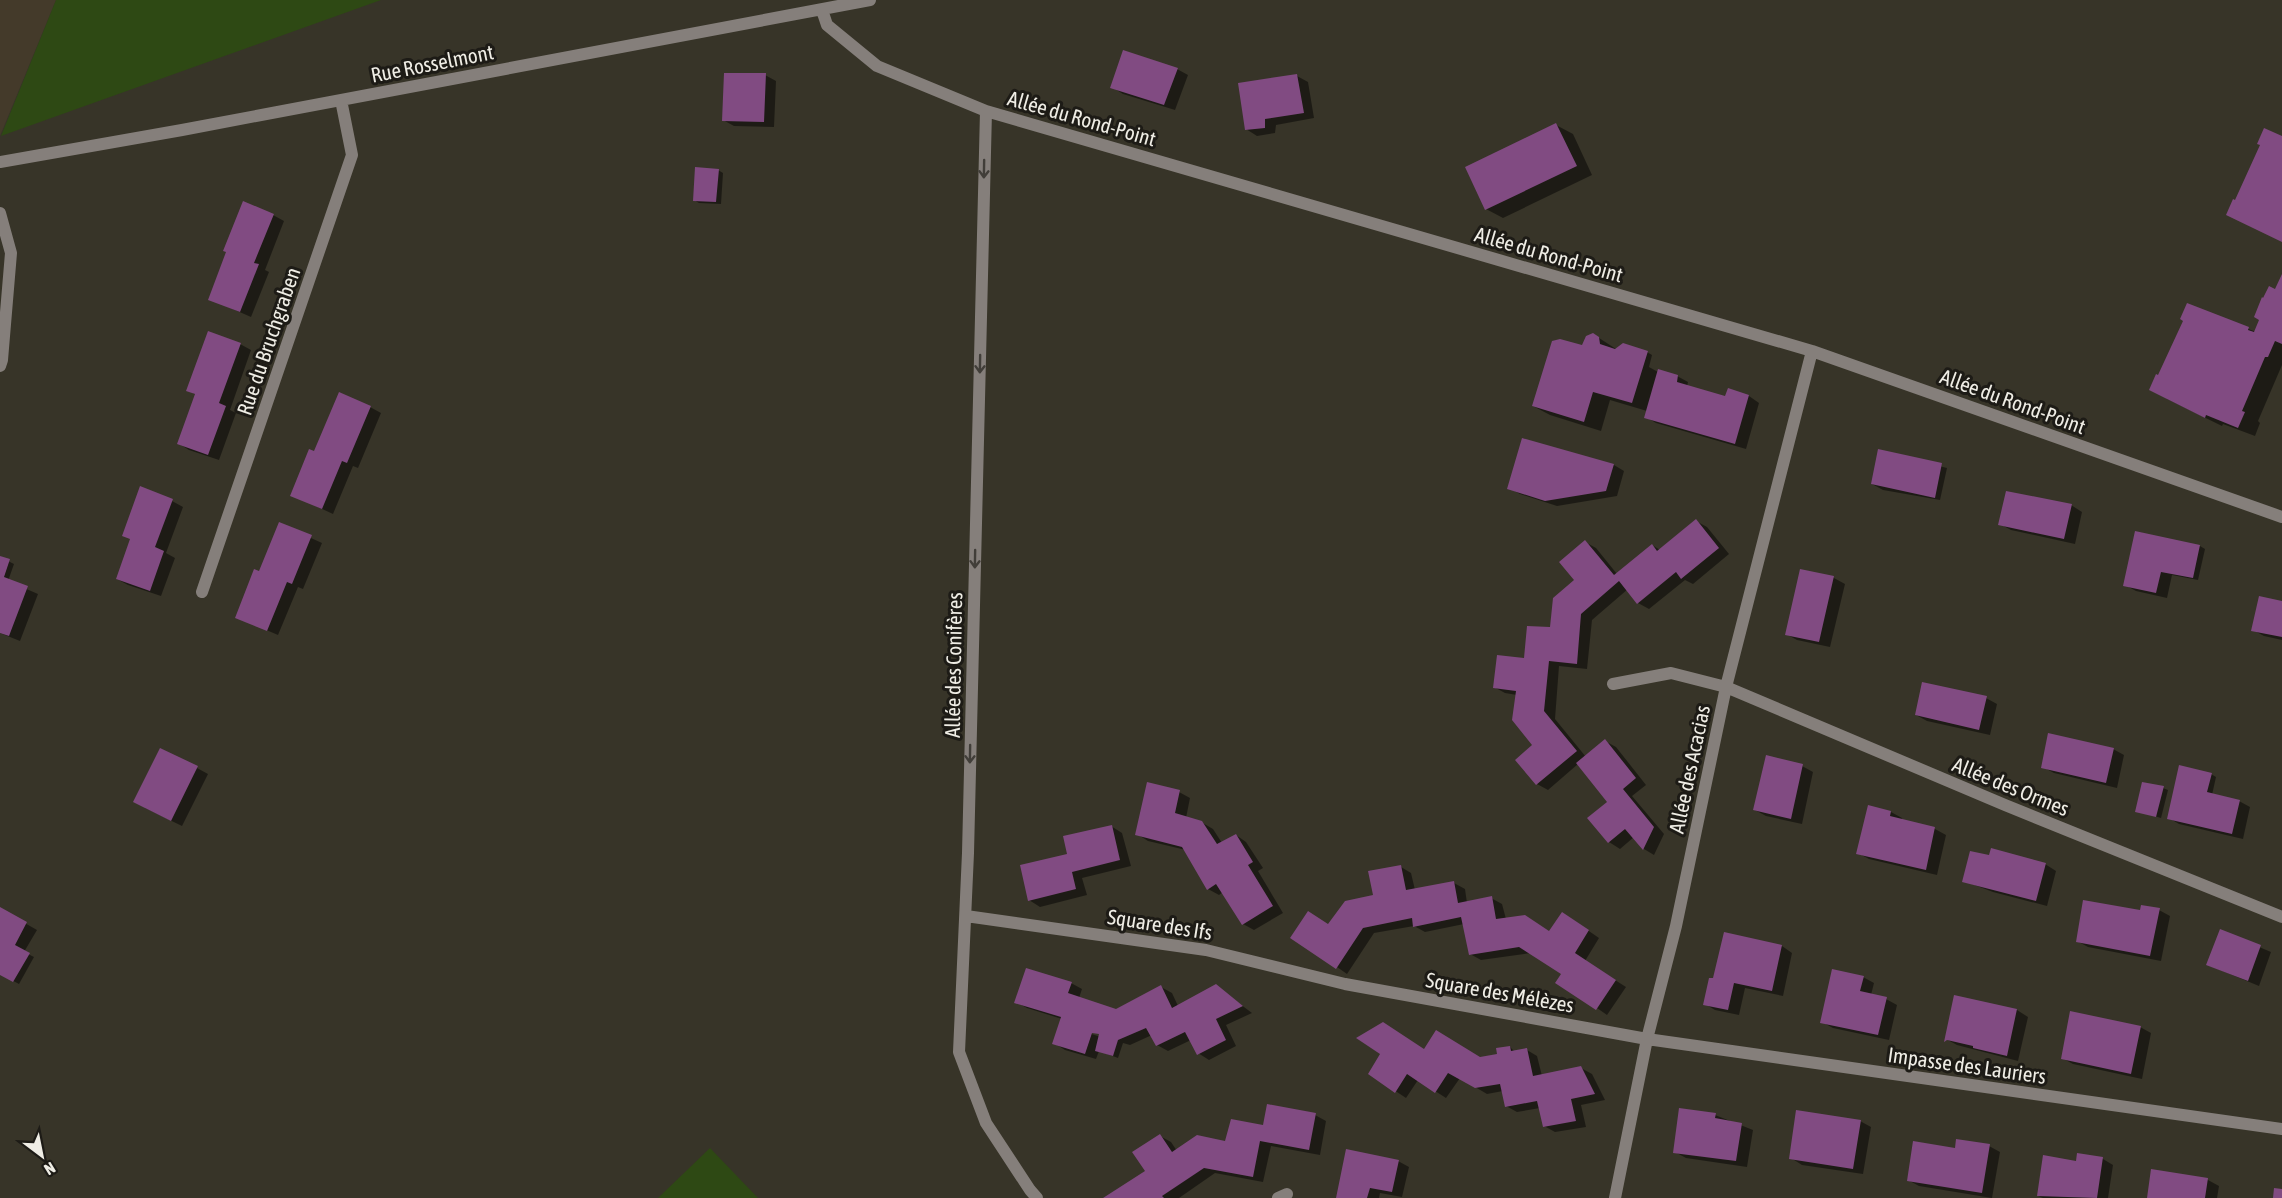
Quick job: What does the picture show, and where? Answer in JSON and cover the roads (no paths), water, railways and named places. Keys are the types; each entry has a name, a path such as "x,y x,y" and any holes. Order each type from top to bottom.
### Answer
{"street":[{"name":"Rue Rosselmont","path":"0,162 870,0"},
{"name":"Allée du Rond-Point","path":"822,10 827,25 877,66 986,111 1812,351 2282,518"},
{"name":"Rue du Bruchgraben","path":"202,592 352,155 341,100"},
{"name":"Allée des Conifères","path":"986,111 966,916 959,1052 986,1123 1037,1198"},
{"path":"0,213 11,254 0,366"},
{"name":"Allée des Acacias","path":"1615,1198 1647,1039 1676,926 1726,687 1812,351"},
{"name":"Allée des Ormes","path":"1613,684 1671,673 1726,687 2005,805 2282,917"},
{"name":"Square des Ifs","path":"966,916 1206,950 1345,984"},
{"name":"Square des Mélèzes","path":"1345,984 1647,1039"},
{"name":"Impasse des Lauriers","path":"1647,1039 2282,1129"}]}
